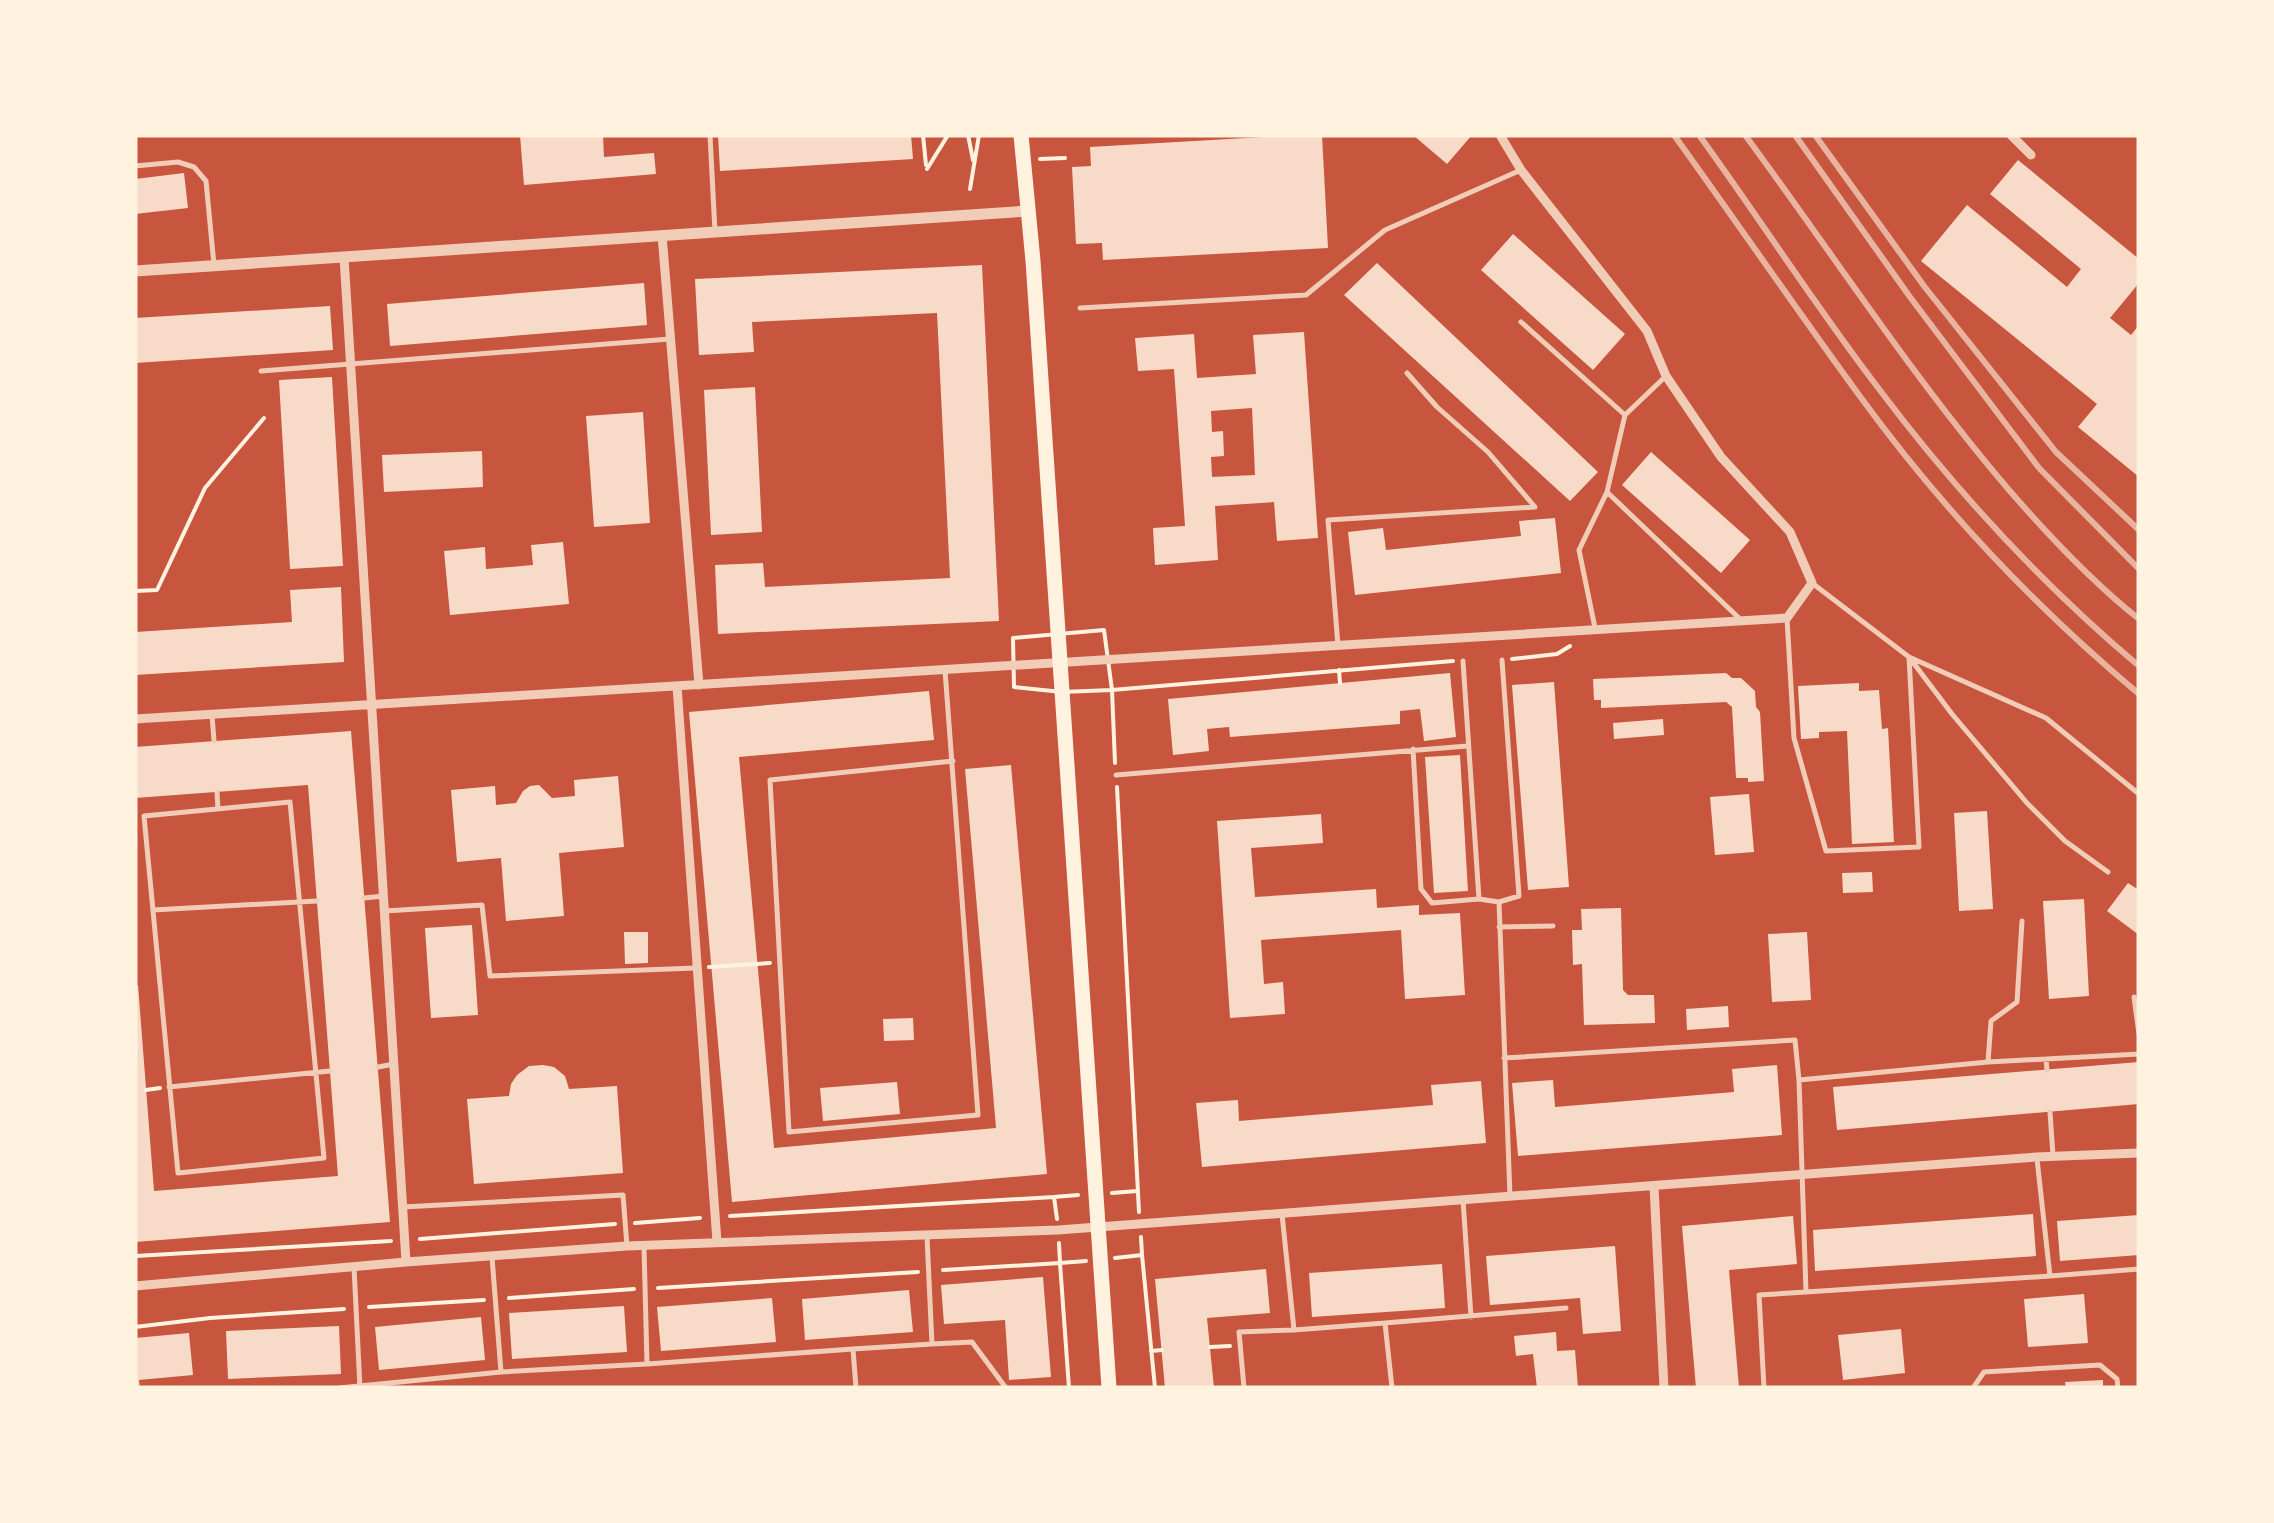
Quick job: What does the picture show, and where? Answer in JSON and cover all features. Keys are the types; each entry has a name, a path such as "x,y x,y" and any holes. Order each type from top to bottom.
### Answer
{"main road":[{"path":"1021,135 1109,1388"}],"street":[{"path":"135,719 1786,618 1812,583 1790,532 1721,457 1666,376 1647,331 1521,170 1500,135"},
{"path":"2011,135 2030,155"},
{"path":"135,271 1028,212"},
{"path":"662,235 698,685"},
{"path":"344,257 406,1262"},
{"path":"677,686 718,1242"},
{"path":"135,1286 626,1246 1098,1227 2053,1156 2139,1153"},
{"path":"1654,1186 1664,1388"}],"lane":[{"path":"710,135 715,232"},
{"path":"135,166 178,162 194,167 206,181 214,265"},
{"path":"1080,308 1306,295 1385,230 1521,170"},
{"path":"1521,322 1625,415"},
{"path":"260,370 670,339"},
{"path":"1338,646 1328,520 1535,508 1488,452 1436,408 1407,373"},
{"path":"1595,630 1579,550 1607,492 1625,415 1666,376"},
{"path":"1607,492 1741,620"},
{"path":"1812,583 1909,657 2046,718 2139,794"},
{"path":"1786,618 1794,738 1826,852 1919,847 1909,657"},
{"path":"1909,657 2027,802 2065,841 2108,872"},
{"path":"1462,660 1479,899"},
{"path":"1413,749 1421,889 1432,903 1479,899 1499,902 1519,896 1502,660"},
{"path":"945,670 953,761 978,1116 789,1132 770,780 953,761"},
{"path":"212,714 214,741"},
{"path":"1116,775 1467,746"},
{"path":"217,792 218,808"},
{"path":"290,802 324,1158 178,1173 144,816 218,808 290,802"},
{"path":"364,898 384,896"},
{"path":"153,910 317,901"},
{"path":"1499,902 1510,1196"},
{"path":"384,911 482,905 490,976 698,968"},
{"path":"1988,1062 1991,1021 2018,1002 2022,920"},
{"path":"1500,928 1553,926"},
{"path":"2134,997 2139,1034"},
{"path":"1504,1058 1795,1040 1806,1292"},
{"path":"1799,1080 1988,1062 2139,1054"},
{"path":"2046,1059 2047,1070"},
{"path":"378,1067 394,1064"},
{"path":"169,1087 330,1072"},
{"path":"2050,1112 2053,1156"},
{"path":"2036,1158 2050,1276"},
{"path":"403,1206 623,1195 626,1246"},
{"path":"1462,1199 1471,1317"},
{"path":"1282,1214 1294,1330"},
{"path":"927,1236 932,1344"},
{"path":"643,1245 647,1364"},
{"path":"492,1256 500,1372"},
{"path":"354,1267 360,1388"},
{"path":"1764,1388 1759,1295 2139,1269"},
{"path":"1244,1388 1239,1332 1566,1308"},
{"path":"1385,1323 1392,1388"},
{"path":"340,1388 500,1372 972,1342 1006,1388"},
{"path":"853,1349 856,1388"},
{"path":"1972,1388 1984,1372 2100,1365 2118,1379 2118,1388"}],"path":[{"path":"923,135 927,169 948,135"},
{"path":"968,135 974,163"},
{"path":"970,189 979,135"},
{"path":"135,591 156,590 206,488 264,418"},
{"path":"1502,660 1557,654 1595,630"},
{"path":"1138,1191 1112,690 1462,660"},
{"path":"1339,670 1340,683"},
{"path":"698,968 780,962"},
{"path":"135,1256 1054,1197"},
{"path":"1142,1255 1155,1388"},
{"path":"1210,1348 1240,1345"},
{"path":"1151,1351 1162,1350"}],"building":[{"path":"520,135 603,135 604,157 654,153 656,174 524,185"},
{"path":"718,135 911,135 913,159 720,171"},
{"path":"1322,135 1328,248 1103,260 1102,243 1076,244 1072,167 1091,166 1090,147"},
{"path":"1413,135 1472,135 1447,164"},
{"path":"2018,160 2139,259 2139,283 2110,318 2131,335 2139,325 2139,477 2078,427 2097,404 1921,261 1967,205 2067,287 2081,269 1990,194"},
{"path":"184,173 188,208 135,214 135,179"},
{"path":"1513,234 1625,334 1593,370 1481,270"},
{"path":"1377,263 1598,472 1570,501 1344,295"},
{"path":"982,265 999,621 718,634 715,565 763,563 765,587 950,578 937,313 752,322 754,352 699,355 695,279"},
{"path":"644,283 647,325 390,346 387,304"},
{"path":"330,306 333,350 135,363 135,318"},
{"path":"1304,332 1318,538 1277,541 1274,502 1215,506 1218,560 1155,565 1153,528 1185,526 1174,369 1138,371 1135,338 1194,334 1197,378 1256,374 1253,335","holes":["1252,408 1255,475 1212,477 1211,457 1224,456 1223,431 1212,432 1211,411"]},
{"path":"332,377 343,566 290,569 279,380"},
{"path":"755,387 762,532 711,535 704,390"},
{"path":"643,412 650,523 594,527 586,416"},
{"path":"482,451 483,487 384,492 382,455"},
{"path":"1651,452 1750,540 1721,573 1622,485"},
{"path":"1555,518 1561,573 1355,595 1348,532 1383,528 1386,550 1521,536 1519,521"},
{"path":"563,542 569,604 450,615 444,551 485,547 486,569 533,565 531,545"},
{"path":"341,587 344,662 135,675 135,632 292,622 290,590"},
{"path":"1450,673 1456,737 1424,741 1420,709 1400,711 1400,724 1230,737 1229,727 1207,729 1209,751 1173,755 1168,699"},
{"path":"1726,673 1741,678 1755,691 1764,781 1736,778 1732,707 1726,702 1601,708 1601,700 1594,700 1593,679"},
{"path":"1554,682 1569,887 1528,890 1512,685"},
{"path":"1859,683 1859,691 1879,690 1882,729 1888,728 1894,842 1852,844 1847,731 1819,732 1819,738 1801,739 1798,686"},
{"path":"929,691 934,740 739,757 774,1148 996,1128 965,769 1011,765 1047,1174 732,1202 689,712"},
{"path":"1663,719 1664,735 1614,739 1613,723"},
{"path":"351,731 390,1222 135,1242 135,985 154,1191 338,1176 308,785 135,798 135,747"},
{"path":"1460,755 1468,891 1434,893 1425,757"},
{"path":"618,776 624,847 559,853 564,916 506,921 501,858 457,862 451,790 495,786 496,805 516,803 530,786 539,785 552,798 575,796 574,780"},
{"path":"1749,794 1754,852 1715,855 1710,797"},
{"path":"1987,811 1993,909 1959,911 1954,813"},
{"path":"1321,814 1323,843 1251,848 1255,897 1376,889 1377,908 1419,905 1419,915 1460,913 1465,995 1405,999 1401,930 1261,940 1264,984 1283,982 1285,1014 1230,1018 1217,821"},
{"path":"1872,872 1873,892 1843,893 1842,873"},
{"path":"2128,883 2139,890 2139,935 2107,911"},
{"path":"2084,899 2089,996 2049,999 2043,901"},
{"path":"1621,908 1623,990 1628,995 1654,995 1655,1023 1584,1025 1582,964 1573,965 1572,930 1582,930 1581,909"},
{"path":"472,925 478,1015 431,1018 425,928"},
{"path":"624,932 648,932 648,963 625,964"},
{"path":"1807,932 1811,1000 1772,1002 1768,934"},
{"path":"1728,1006 1729,1027 1687,1030 1686,1009"},
{"path":"913,1018 914,1040 884,1041 883,1019"},
{"path":"2139,1062 2139,1104 1837,1130 1833,1087"},
{"path":"1777,1065 1782,1135 1518,1156 1512,1083 1553,1080 1555,1107 1734,1092 1732,1069"},
{"path":"529,1066 554,1067 565,1076 569,1089 617,1086 623,1173 474,1184 467,1099 509,1096 517,1075"},
{"path":"1481,1081 1486,1143 1202,1167 1196,1103 1238,1100 1239,1121 1433,1105 1431,1085"},
{"path":"897,1082 900,1114 823,1121 820,1088"},
{"path":"2033,1214 2036,1256 1815,1271 1813,1230"},
{"path":"2139,1215 2139,1255 2060,1261 2057,1221"},
{"path":"1793,1216 1797,1264 1729,1270 1739,1388 1696,1388 1682,1226"},
{"path":"1615,1246 1621,1331 1583,1334 1580,1298 1490,1305 1486,1256"},
{"path":"1442,1264 1445,1308 1312,1317 1309,1273"},
{"path":"1266,1269 1270,1313 1207,1318 1214,1388 1165,1388 1155,1279"},
{"path":"1043,1277 1051,1377 1009,1380 1005,1320 944,1324 941,1285"},
{"path":"909,1290 913,1332 805,1340 802,1299"},
{"path":"2084,1294 2088,1343 2028,1347 2024,1299"},
{"path":"772,1298 776,1342 661,1351 657,1307"},
{"path":"624,1306 627,1352 512,1359 509,1313"},
{"path":"481,1317 485,1360 379,1370 375,1327"},
{"path":"339,1326 341,1374 228,1379 226,1331"},
{"path":"1901,1329 1905,1373 1843,1380 1838,1335"},
{"path":"1556,1332 1557,1351 1575,1350 1578,1388 1537,1388 1533,1354 1516,1356 1514,1336"},
{"path":"189,1333 193,1375 139,1380 140,1388 135,1388 135,1338"},
{"path":"2103,1380 2103,1388 2066,1388 2065,1382"}],"railway":[{"path":"1674,135 1859,395 1922,476 2026,590 2139,694"},
{"path":"1699,135 1856,358 1938,464 2035,569 2139,666"},
{"path":"1745,135 1906,360 2009,490 2055,541 2139,619"},
{"path":"1795,135 2039,468 2139,569"},
{"path":"1815,135 1924,286 2056,452 2139,530"}]}
